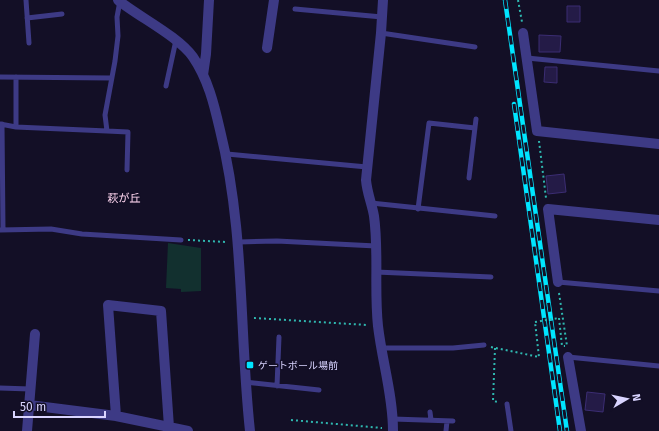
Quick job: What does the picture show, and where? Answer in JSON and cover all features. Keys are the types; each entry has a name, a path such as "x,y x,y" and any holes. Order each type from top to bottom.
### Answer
{"street":[{"path":"204,75 209,0"},
{"path":"268,48 274,0"},
{"path":"383,0 367,167 367,191 374,215 378,326 389,384 393,426"},
{"path":"119,1 176,40 192,55 204,75 211,91 226,154 243,318 245,382 250,431"},
{"path":"523,33 537,131 659,144"},
{"path":"558,282 548,209 659,220"},
{"path":"116,416 108,305 161,311 169,426"},
{"path":"27,431 35,334"},
{"path":"568,357 581,431"},
{"path":"29,405 116,416 188,431"}],"lane":[{"path":"26,0 29,43"},
{"path":"107,131 105,115 118,36 117,17 119,1"},
{"path":"295,8 382,17"},
{"path":"27,18 62,14"},
{"path":"381,33 475,47"},
{"path":"166,86 176,40"},
{"path":"527,58 659,71"},
{"path":"16,77 16,127"},
{"path":"0,78 111,78"},
{"path":"469,178 476,119"},
{"path":"418,209 429,123 475,128"},
{"path":"128,170 128,132 16,127 1,124 1,230 51,229 82,234 181,240"},
{"path":"226,154 367,167"},
{"path":"371,203 495,216"},
{"path":"236,242 285,241 376,246"},
{"path":"376,272 491,277"},
{"path":"558,282 659,291"},
{"path":"278,386 280,337"},
{"path":"381,348 453,348 484,345"},
{"path":"568,357 659,366"},
{"path":"245,382 319,390"},
{"path":"0,388 30,389"},
{"path":"507,404 511,431"},
{"path":"430,412 431,420"},
{"path":"393,426 431,420 454,421"},
{"path":"446,431 447,420"}],"path":[{"path":"518,0 523,33"},
{"path":"537,131 548,209"},
{"path":"181,240 236,242"},
{"path":"558,282 568,357"},
{"path":"243,318 378,326"},
{"path":"484,345 539,357 535,322 559,318 562,346"},
{"path":"495,348 492,401 507,404"},
{"path":"291,420 393,426"}],"green space":[{"path":"168,243 201,248 201,291 181,292 181,289 166,288"}],"building":[{"path":"567,6 580,6 580,22 567,22"},
{"path":"539,35 561,36 560,52 539,52"},
{"path":"545,67 557,67 557,83 544,82"},
{"path":"564,174 566,192 548,194 546,176"},
{"path":"587,392 605,394 603,412 585,410"}],"railway":[{"path":"505,0 567,431"},
{"path":"514,104 560,431"}],"place":[{"name":"ゲートボール場前","path":"250,365"}],"district":[{"name":"萩が丘","path":"124,198"}]}
